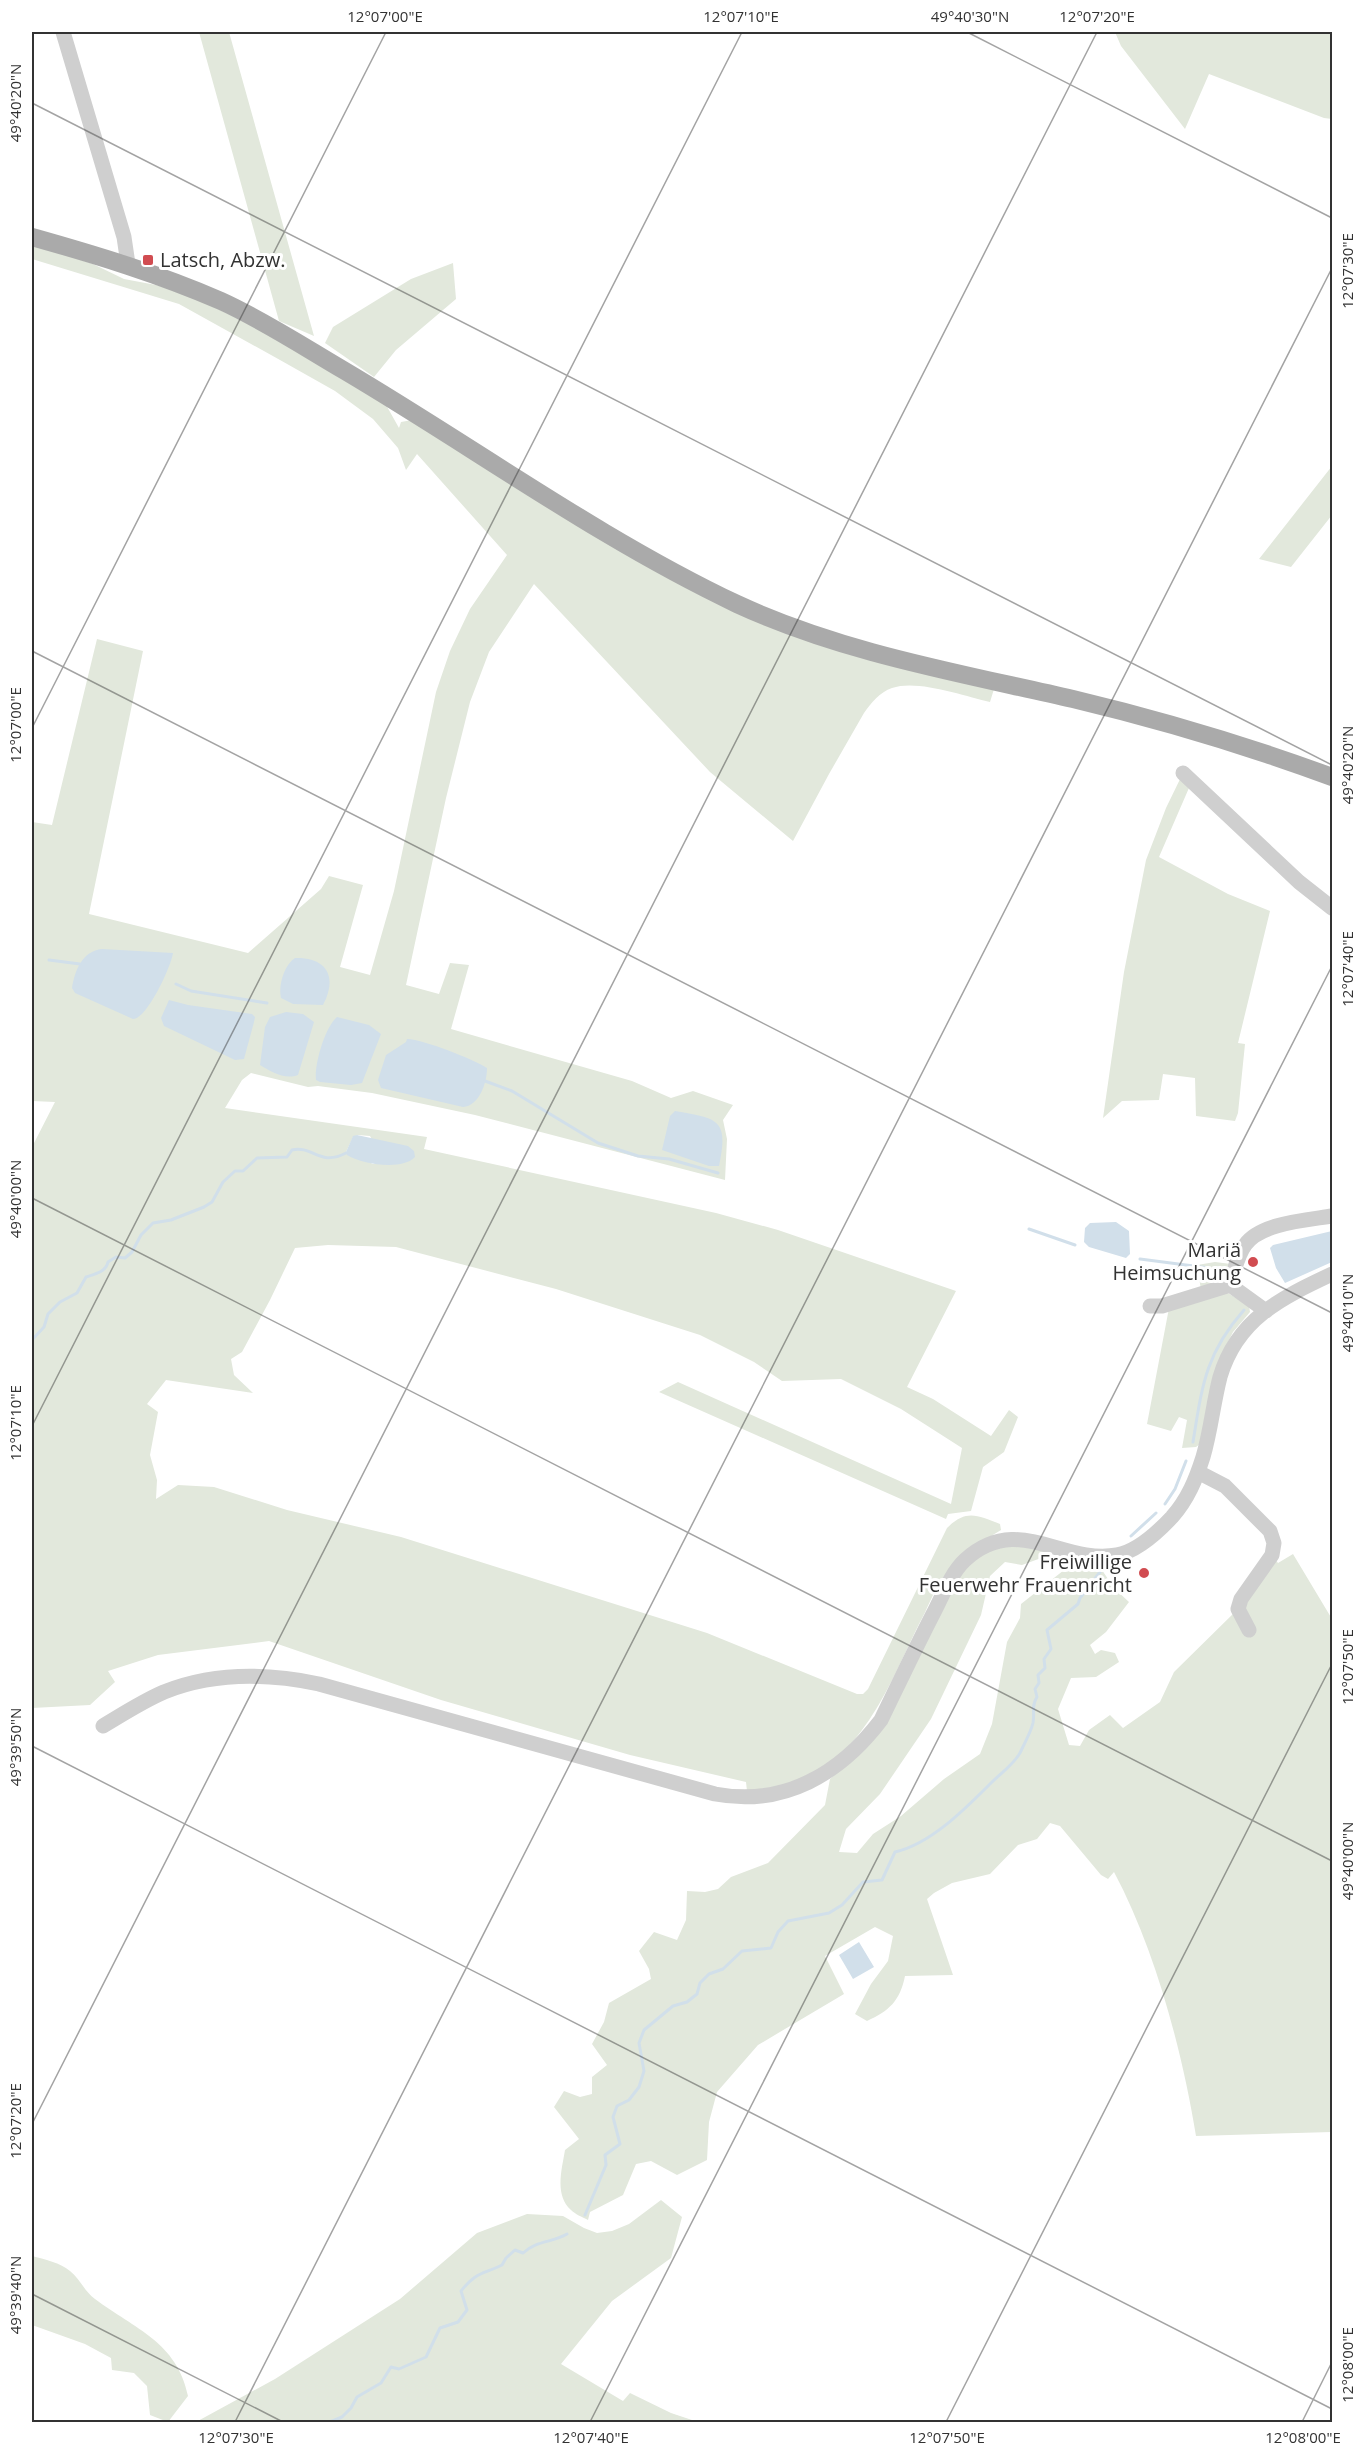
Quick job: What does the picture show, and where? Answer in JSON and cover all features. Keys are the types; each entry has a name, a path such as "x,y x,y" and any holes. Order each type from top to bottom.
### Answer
{"main road":[{"path":"32,237 128,264 223,302 361,380 605,532 740,605 804,630 877,653 1162,721 1263,752 1332,777"}],"street":[{"path":"63,32 124,237 128,264"},
{"path":"1183,772 1299,882 1332,908"},
{"path":"1230,1285 1243,1246 1257,1234 1281,1226 1332,1216"},
{"path":"103,1726 165,1692 204,1680 241,1675 279,1677 319,1684 716,1794 736,1798 778,1793 802,1785 835,1768 868,1737 881,1720 964,1561 993,1541 1008,1539 1095,1555 1117,1555 1150,1538 1173,1515 1192,1488 1210,1435 1215,1398 1226,1360 1243,1330 1292,1294 1332,1274"},
{"path":"1150,1306 1162,1306 1230,1285"},
{"path":"1230,1285 1266,1311"},
{"path":"1198,1472 1225,1486 1270,1531 1274,1543 1272,1555 1241,1599 1238,1609 1249,1630"}],"shaded area":[{"path":"199,32 229,32 314,336 279,321"},
{"path":"1115,32 1332,32 1332,119 1324,118 1209,74 1185,129 1121,46"},
{"path":"32,244 93,264 124,279 188,294 279,339 385,403 399,428 401,422 412,420 663,574 994,689 990,702 941,689 914,686 892,688 880,695 864,713 793,841 710,772 534,584 489,652 470,702 446,798 406,985 439,994 450,963 469,965 451,1029 632,1081 671,1098 693,1091 733,1105 723,1120 727,1139 725,1180 475,1115 372,1093 318,1086 308,1087 251,1073 242,1080 225,1108 427,1137 424,1149 716,1213 778,1230 956,1291 907,1387 933,1399 991,1436 1009,1410 1018,1417 1004,1452 983,1467 971,1511 948,1514 946,1519 659,1392 678,1382 951,1504 962,1448 901,1409 841,1379 782,1381 754,1362 700,1335 556,1289 396,1247 328,1245 295,1248 242,1352 231,1359 234,1375 253,1393 166,1380 147,1404 158,1412 150,1455 157,1480 156,1499 178,1485 214,1487 287,1510 401,1537 707,1633 857,1694 863,1694 868,1689 947,1528 966,1516 978,1516 1000,1524 1001,1530 969,1552 942,1579 883,1698 852,1743 832,1761 810,1775 783,1785 747,1791 746,1782 630,1755 441,1700 269,1641 158,1655 108,1671 115,1682 90,1705 32,1708 32,1147 55,1102 32,1101 32,822 52,825 97,639 143,651 89,914 248,953 321,889 329,876 363,885 340,967 370,975 394,891 436,692 450,651 470,609 507,555 417,454 406,470 398,448 373,419 335,391 179,304 32,259","holes":["370,1136 385,1164 373,1164 346,1152 353,1137"]},
{"path":"453,263 456,299 396,350 374,377 325,343 333,327 411,279"},
{"path":"1332,466 1332,515 1291,567 1259,559"},
{"path":"1183,773 1192,781 1159,857 1228,894 1270,911 1238,1043 1245,1044 1238,1113 1235,1121 1196,1116 1195,1078 1163,1074 1159,1100 1122,1101 1103,1118 1124,972 1146,860 1166,808"},
{"path":"102,949 173,953 157,991 139,1017 133,1019 75,993 72,988 81,962 90,953"},
{"path":"295,958 315,961 327,971 329,986 323,1005 293,1004 281,998 280,988 283,976"},
{"path":"169,1000 252,1014 255,1017 244,1059 235,1060 164,1026 161,1018"},
{"path":"286,1012 303,1014 314,1022 298,1075 288,1077 260,1065 265,1027 270,1017"},
{"path":"337,1017 369,1025 381,1034 362,1083 351,1085 316,1080 321,1047 328,1029"},
{"path":"407,1039 447,1050 487,1068 484,1087 478,1098 469,1106 463,1107 381,1088 378,1080 386,1055"},
{"path":"675,1111 701,1116 717,1123 722,1138 719,1166 709,1166 662,1150 670,1116"},
{"path":"353,1136 408,1146 414,1151 415,1157 401,1164 391,1165 381,1165 353,1158 346,1152"},
{"path":"1116,1222 1129,1231 1130,1254 1126,1258 1089,1247 1084,1242 1085,1228 1090,1223"},
{"path":"1332,1231 1332,1262 1285,1283 1276,1268 1270,1248 1273,1245"},
{"path":"1215,1262 1231,1264 1226,1275 1201,1290 1197,1265"},
{"path":"1223,1290 1249,1306 1250,1312 1233,1332 1218,1362 1200,1444 1196,1447 1182,1448 1187,1420 1179,1417 1171,1431 1147,1424 1169,1308"},
{"path":"1023,1544 1045,1551 1044,1557 1022,1565 1005,1562 990,1576 981,1615 931,1719 880,1794 846,1829 839,1852 857,1853 873,1834 901,1816 944,1779 980,1754 992,1724 1007,1642 1020,1618 1021,1604 1078,1559 1098,1564 1114,1588 1129,1602 1106,1632 1090,1645 1095,1654 1101,1650 1115,1653 1119,1662 1096,1677 1071,1678 1058,1709 1069,1745 1080,1746 1089,1730 1110,1715 1123,1728 1160,1702 1174,1672 1238,1609 1272,1555 1278,1563 1293,1554 1332,1619 1332,2132 1196,2136 1175,2035 1154,1967 1129,1902 1114,1872 1108,1879 1101,1875 1060,1826 1050,1823 1037,1839 1018,1845 990,1874 952,1883 927,1899 953,1975 905,1976 897,1999 882,2013 867,2021 855,2014 871,1984 888,1961 893,1936 875,1927 825,1956 844,1994 758,2045 717,2092 709,2122 707,2160 677,2175 651,2161 636,2164 623,2195 590,2212 588,2220 574,2213 562,2197 560,2182 565,2150 579,2139 554,2107 564,2091 580,2097 592,2094 592,2077 607,2065 592,2044 604,2022 609,2003 651,1979 649,1969 639,1951 654,1932 677,1940 686,1920 687,1891 705,1892 718,1889 731,1877 768,1863 825,1805 830,1779 863,1750 960,1576 974,1560 989,1550"},
{"path":"859,1942 874,1967 853,1979 839,1955"},
{"path":"661,2200 682,2217 671,2258 612,2301 561,2364 623,2401 630,2393 671,2413 698,2422 196,2422 275,2379 400,2299 477,2233 527,2214 563,2216 597,2233 612,2231 629,2224"},
{"path":"32,2256 66,2268 74,2274 91,2296 164,2349 174,2362 188,2396 168,2422 150,2415 147,2386 134,2373 112,2370 111,2358 85,2344 32,2325"}],"waterway":[{"path":"49,960 80,964"},
{"path":"176,984 191,991 267,1003"},
{"path":"485,1081 512,1091 598,1143 638,1156 669,1159 718,1173"},
{"path":"32,1340 44,1327 48,1314 60,1302 77,1293 86,1277 103,1270 108,1262 116,1257 125,1258 132,1252 141,1235 153,1223 171,1220 212,1202 223,1182 235,1171 243,1171 257,1158 287,1157 292,1150 306,1150 329,1158 346,1153"},
{"path":"1029,1229 1075,1245"},
{"path":"1140,1259 1209,1268"},
{"path":"1193,1442 1207,1372 1221,1341 1244,1310"},
{"path":"1165,1504 1175,1489 1186,1461"},
{"path":"1131,1536 1156,1513"},
{"path":"585,2215 606,2165 605,2155 620,2144 613,2117 617,2106 629,2100 639,2087 644,2071 639,2043 644,2030 673,2006 687,2002 697,1994 700,1983 709,1974 723,1969 742,1951 771,1948 778,1932 788,1921 829,1913 842,1905 863,1882 882,1880 895,1852 922,1841 947,1824 1010,1765 1020,1753 1033,1723 1037,1697 1035,1689 1039,1683 1038,1675 1045,1668 1044,1659 1051,1649 1047,1630 1078,1604 1103,1568"},
{"path":"330,2422 342,2417 357,2397 381,2383 391,2367 399,2369 426,2357 440,2328 458,2322 467,2310 461,2291 471,2280 502,2265 515,2250 523,2253 534,2246 567,2234"}],"place":[{"name":"Latsch, Abzw.","path":"148,260"},
{"name":"Mariä Heimsuchung","path":"1253,1262"},
{"name":"Freiwillige Feuerwehr Frauenricht","path":"1144,1573"}]}
